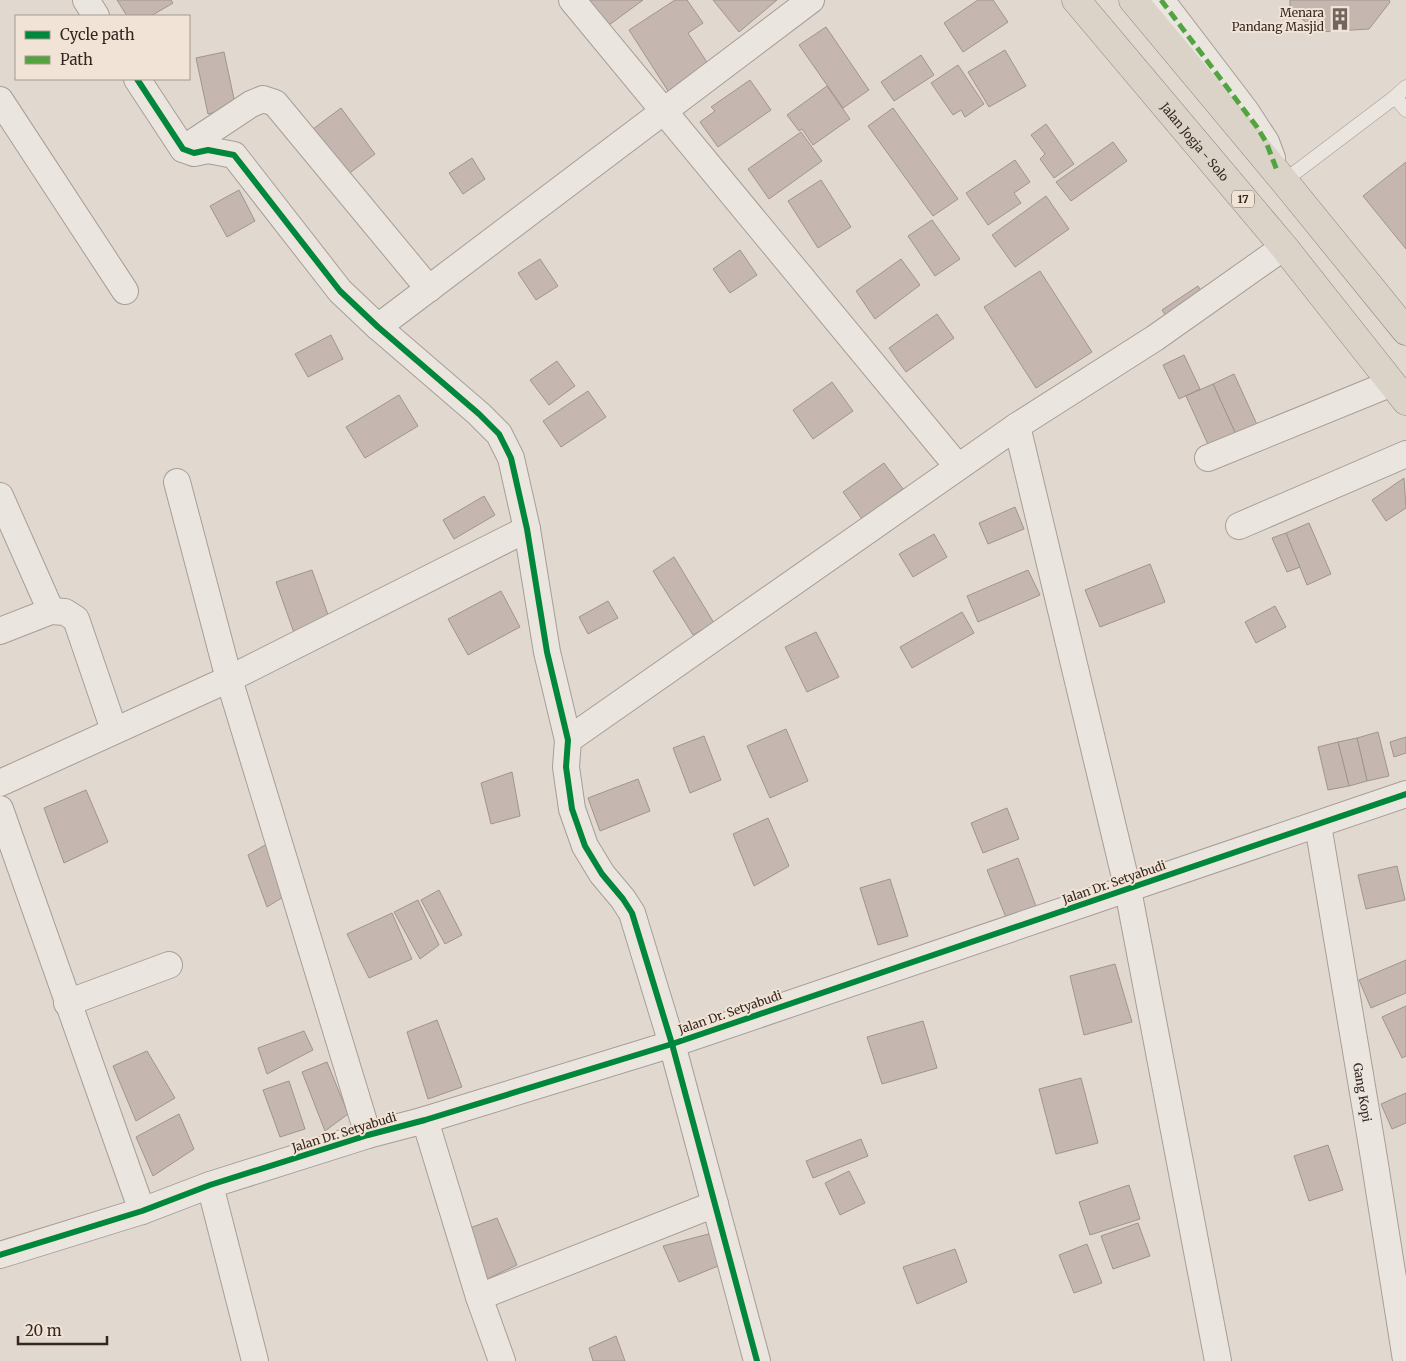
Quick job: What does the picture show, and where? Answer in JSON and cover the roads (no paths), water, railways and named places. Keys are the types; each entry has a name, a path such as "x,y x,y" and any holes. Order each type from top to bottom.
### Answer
{"highway":[{"name":"Jalan Jogja - Solo","path":"1076,0 1284,247 1399,392"},
{"path":"1132,0 1281,177 1406,331"}],"street":[{"path":"86,0 95,15"},
{"path":"572,0 958,467"},
{"path":"378,327 811,0"},
{"path":"1161,0 1245,110 1266,142 1281,177"},
{"path":"138,80 183,149 194,153 208,150 234,155 340,291 499,434 511,458 527,529 547,652 568,740 566,767 572,809 585,846 602,874 632,913 672,1044 757,1361"},
{"path":"183,149 251,104 263,99 275,103 429,289"},
{"path":"0,100 124,291"},
{"path":"568,740 1017,426 1155,338 1284,247"},
{"path":"1208,458 1399,392"},
{"path":"1017,426 1128,890 1218,1361"},
{"path":"1239,526 1406,454"},
{"path":"177,482 229,679 368,1134"},
{"path":"0,496 51,611"},
{"path":"0,783 229,679 527,529"},
{"path":"0,631 51,611 65,612 76,619 114,730"},
{"name":"Jalan Dr. Setyabudi","path":"0,1255 142,1211 210,1185 368,1134 425,1120 672,1044 1406,794"},
{"path":"0,809 142,1211"},
{"name":"Gang Kopi","path":"1318,825 1406,1360"},
{"path":"67,1003 169,965"},
{"path":"425,1120 479,1297 502,1361"},
{"path":"210,1185 255,1361"},
{"path":"479,1297 715,1204"}],"lane":[{"path":"1281,177 1394,98 1406,86"},
{"path":"1394,98 1406,110"}],"place":[{"name":"Menara Pandang Masjid","path":"1340,19"}]}
